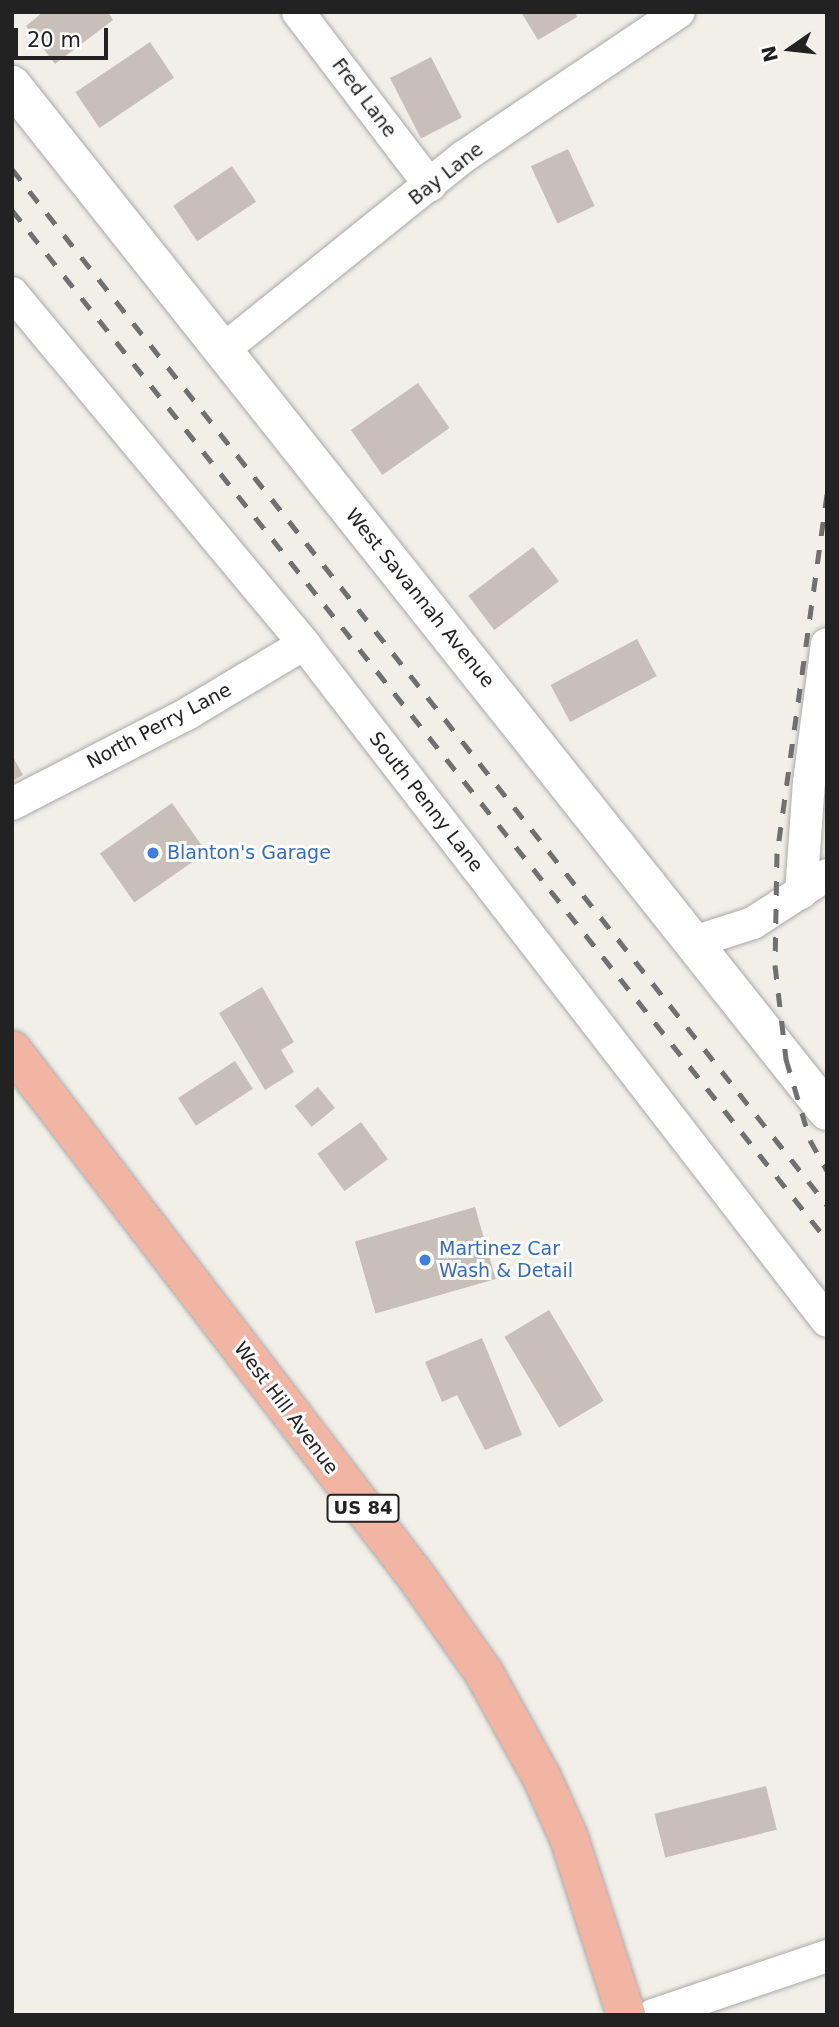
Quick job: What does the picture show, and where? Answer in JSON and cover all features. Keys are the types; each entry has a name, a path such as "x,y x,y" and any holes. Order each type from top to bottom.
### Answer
{"highway":[{"name":"West Hill Avenue","path":"12,1050 418,1579 484,1673 542,1778 569,1838 626,2015"}],"street":[{"name":"Fred Lane","path":"298,12 430,185"},
{"name":"Bay Lane","path":"223,350 463,157 679,12"},
{"name":"West Savannah Avenue","path":"12,85 827,1111"},
{"name":"South Penny Lane","path":"12,293 304,644 827,1321"},
{"name":"North Perry Lane","path":"12,804 187,714 304,644"},
{"path":"801,893 809,782 827,644"},
{"path":"694,942 753,922 827,874"},
{"path":"653,2015 827,1956"}],"building":[{"path":"43,12 108,12 113,20 55,64 26,26"},
{"path":"521,12 575,12 577,17 538,40"},
{"path":"150,42 174,78 99,128 75,92"},
{"path":"431,57 462,118 421,138 390,78"},
{"path":"568,149 595,206 557,223 531,166"},
{"path":"232,166 256,202 197,241 173,206"},
{"path":"418,383 450,428 382,475 351,430"},
{"path":"533,547 559,581 494,630 468,596"},
{"path":"637,639 657,676 570,722 550,685"},
{"path":"12,755 23,775 12,781"},
{"name":"Blanton's Garage","path":"172,803 206,852 134,903 100,853"},
{"path":"262,987 294,1042 281,1050 294,1072 265,1090 219,1013"},
{"path":"235,1061 253,1089 196,1126 178,1098"},
{"path":"318,1087 335,1108 312,1127 295,1106"},
{"path":"361,1122 388,1159 344,1191 317,1154"},
{"name":"Martinez Car Wash & Detail","path":"475,1207 496,1279 376,1314 355,1241"},
{"path":"549,1310 604,1401 559,1428 504,1337"},
{"path":"482,1338 522,1435 485,1450 457,1395 442,1402 425,1362"},
{"path":"766,1786 777,1830 665,1857 654,1814"}],"railway":[{"path":"12,169 827,1205"},
{"path":"12,210 827,1240"},
{"path":"827,494 777,853 775,965 786,1059 810,1140 827,1171"}],"place":[{"name":"Blanton's Garage","path":"153,853"},
{"name":"Martinez Car Wash & Detail","path":"425,1260"}]}
